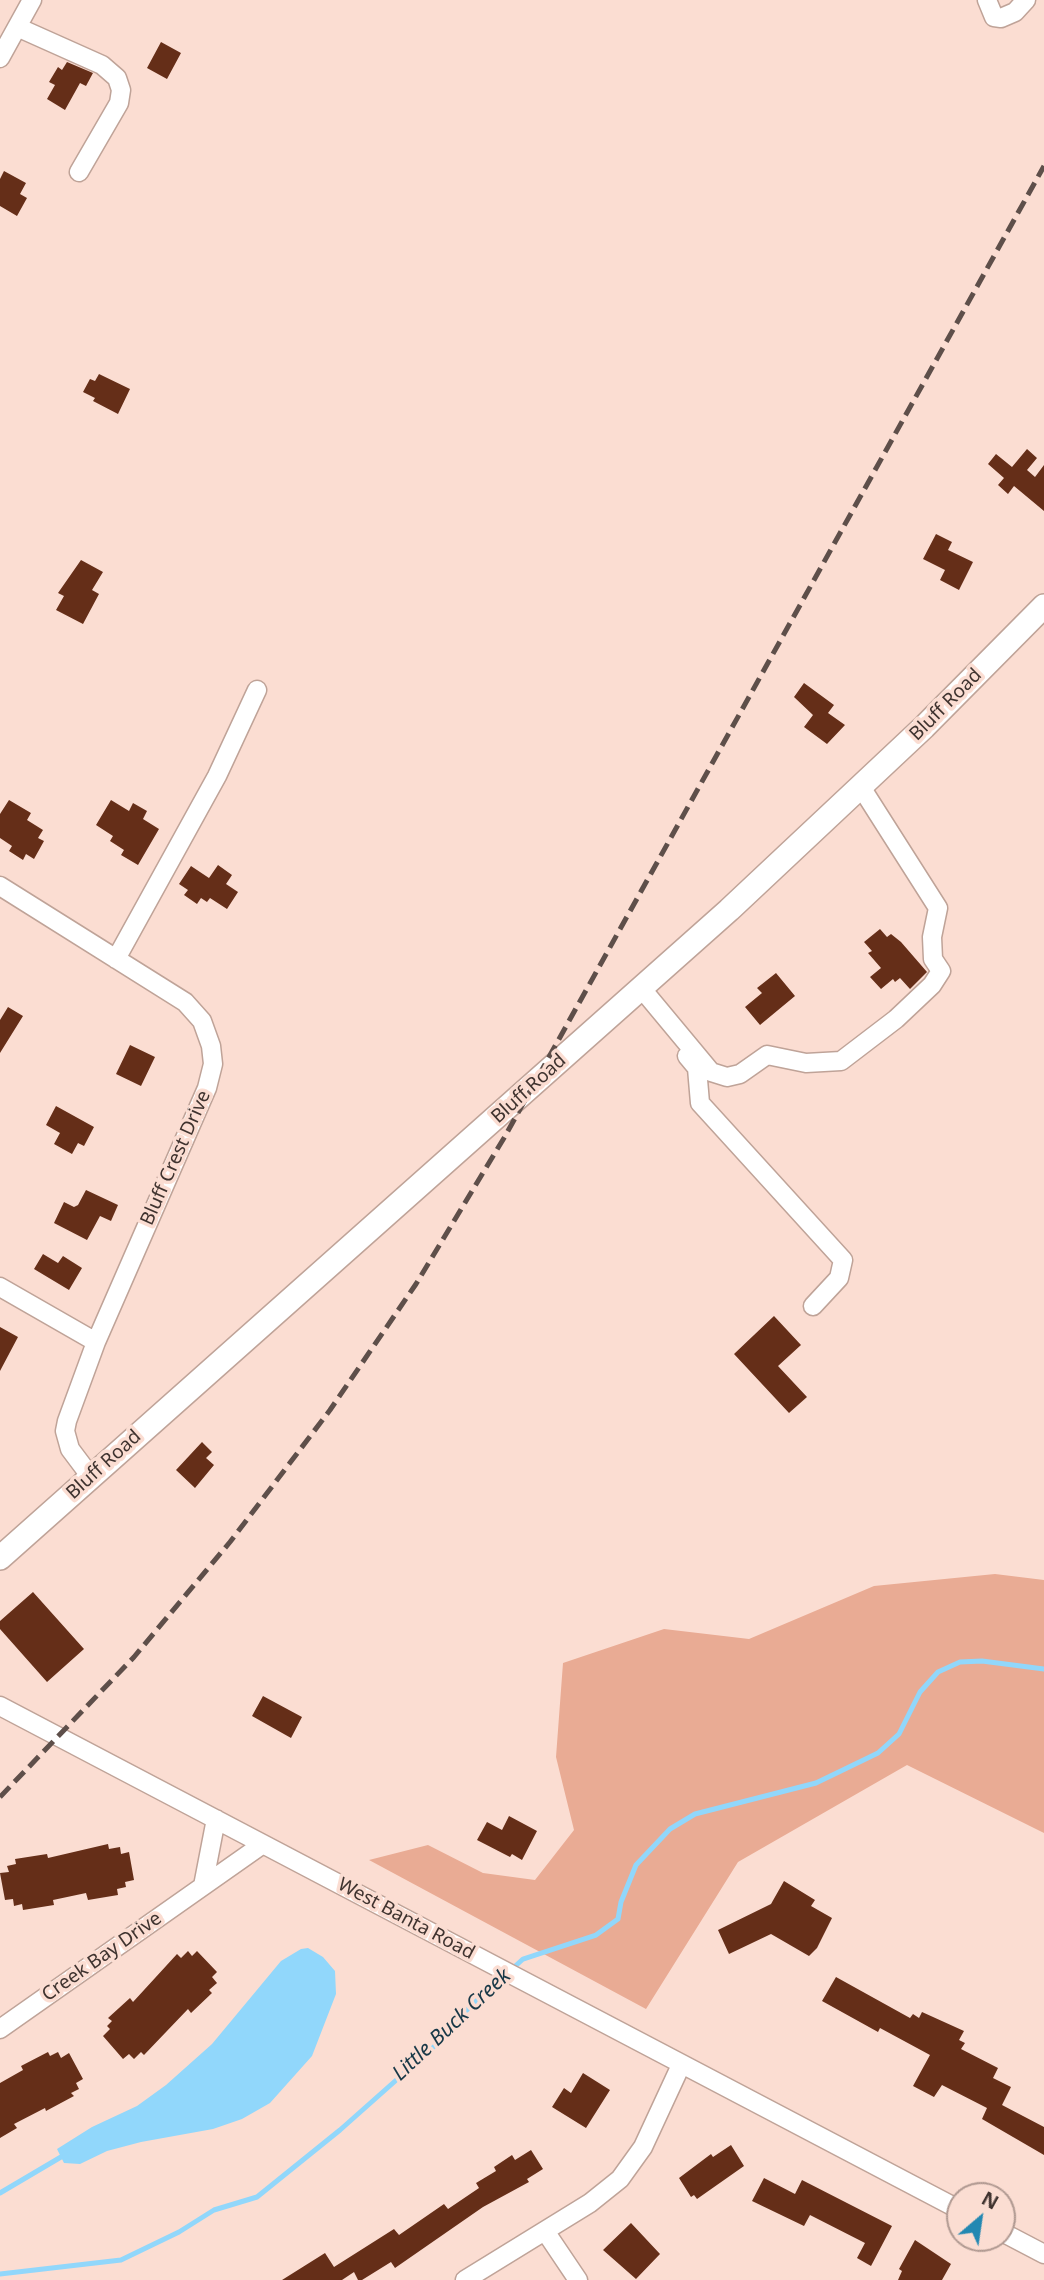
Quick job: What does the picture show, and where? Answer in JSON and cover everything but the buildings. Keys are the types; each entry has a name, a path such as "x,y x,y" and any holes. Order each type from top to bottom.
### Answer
{"main road":[{"name":"Bluff Road","path":"0,1558 638,992 861,787 1044,607"}],"street":[{"path":"0,58 32,0"},
{"path":"987,0 994,17 1001,18 1016,12 1027,0"},
{"path":"17,27 102,65 117,78 121,90 119,103 79,172"},
{"path":"116,959 217,776 257,690"},
{"path":"638,992 711,1072 727,1077 740,1073 767,1055 806,1063 841,1061 896,1019 932,985 941,971 933,959 932,937 938,908 861,787"},
{"name":"Bluff Crest Drive","path":"0,886 191,1008 202,1021 209,1037 213,1064 207,1088 96,1342 65,1431 70,1449 91,1477"},
{"path":"638,992 697,1068 700,1103 844,1260 839,1278 813,1306"},
{"path":"0,1287 96,1342"},
{"name":"West Banta Road","path":"0,1706 946,2203"},
{"path":"203,1886 216,1819"},
{"name":"Creek Bay Drive","path":"0,2029 263,1844"},
{"path":"465,2280 600,2197 629,2168 643,2147 681,2065"},
{"path":"545,2231 578,2280"},
{"path":"1016,2239 1044,2254"}],"shaded area":[{"path":"995,1574 1044,1580 1044,1833 907,1765 738,1862 646,2009 369,1860 428,1845 483,1873 535,1880 574,1830 556,1757 563,1663 664,1629 749,1639 874,1586"}],"water":[{"path":"308,1948 323,1957 335,1971 336,1994 312,2056 270,2103 242,2119 213,2129 141,2142 107,2151 80,2164 64,2163 57,2149 92,2127 137,2106 166,2085 212,2044 281,1961 301,1949"}],"waterway":[{"name":"Little Buck Creek","path":"511,1970 523,1959 596,1935 618,1919 621,1902 636,1865 670,1829 695,1814 816,1783 878,1753 899,1734 920,1692 938,1672 960,1662 982,1661 1044,1669"},
{"name":"Little Buck Creek","path":"0,2274 121,2260 179,2232 214,2210 257,2197 340,2130 438,2043 452,2024 503,1976"},
{"path":"0,2193 61,2157"}],"railway":[{"path":"0,1797 134,1657 230,1542 330,1410 416,1284 504,1138 1044,166"}]}
